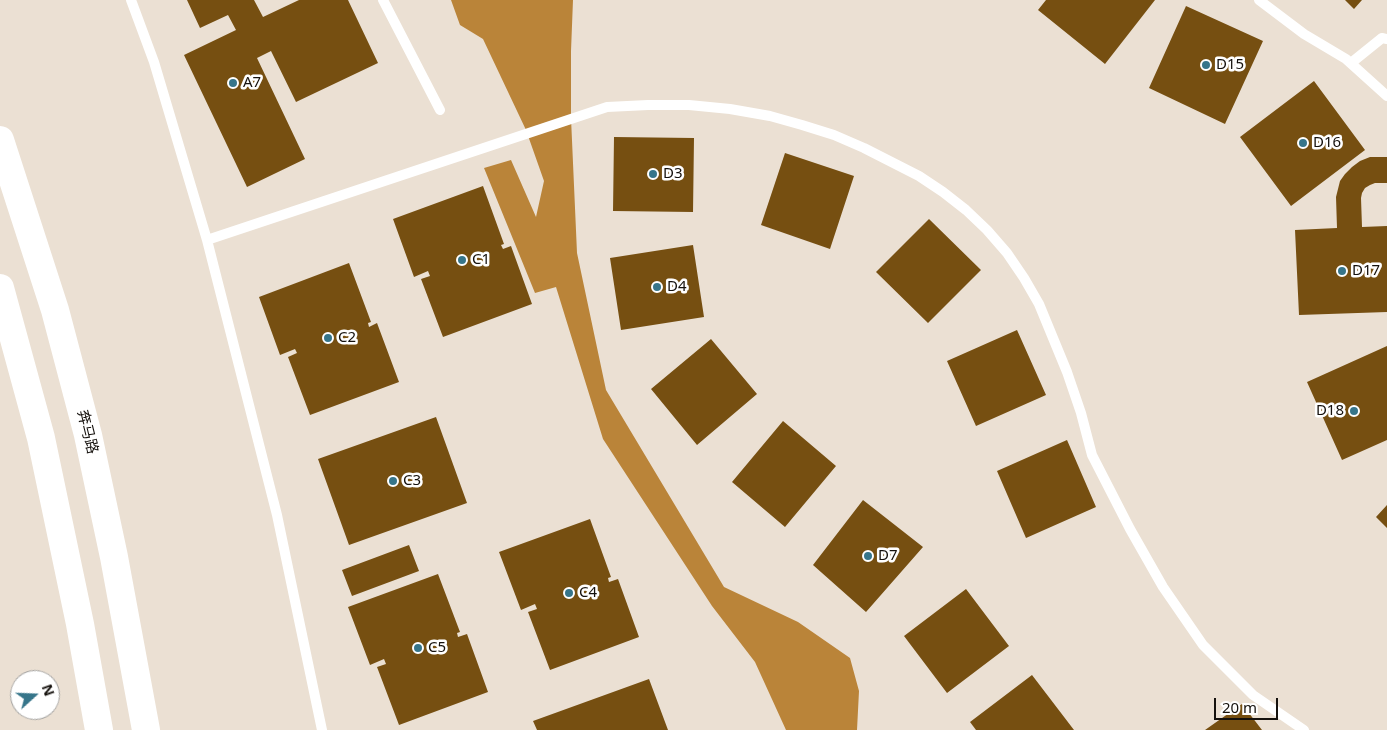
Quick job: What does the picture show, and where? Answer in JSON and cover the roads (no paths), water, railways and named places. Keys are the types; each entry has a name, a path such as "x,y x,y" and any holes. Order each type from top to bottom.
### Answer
{"main road":[{"name":"奔马路","path":"0,140 55,310 88,435 114,557 146,730"},
{"path":"0,288 41,438 80,624 99,730"}],"lane":[{"path":"131,0 154,62 207,240 277,515 322,730"},
{"path":"384,0 440,110"},
{"path":"1259,0 1304,34 1346,59 1387,96"},
{"path":"1351,63 1382,38 1387,39"},
{"path":"207,240 607,108 648,104 730,109 770,116 802,125 857,145 911,172 944,192 987,230 1006,253 1024,278 1039,304 1067,372 1081,413 1092,455 1130,529 1163,587 1203,645 1253,695 1304,730"}],"place":[{"name":"D15","path":"1206,65"},
{"name":"A7","path":"233,83"},
{"name":"D16","path":"1303,143"},
{"name":"D3","path":"653,174"},
{"name":"C1","path":"462,260"},
{"name":"D17","path":"1342,271"},
{"name":"D4","path":"657,287"},
{"name":"C2","path":"328,338"},
{"name":"D18","path":"1354,411"},
{"name":"C3","path":"393,481"},
{"name":"D7","path":"868,556"},
{"name":"C4","path":"569,593"},
{"name":"C5","path":"418,648"}]}
